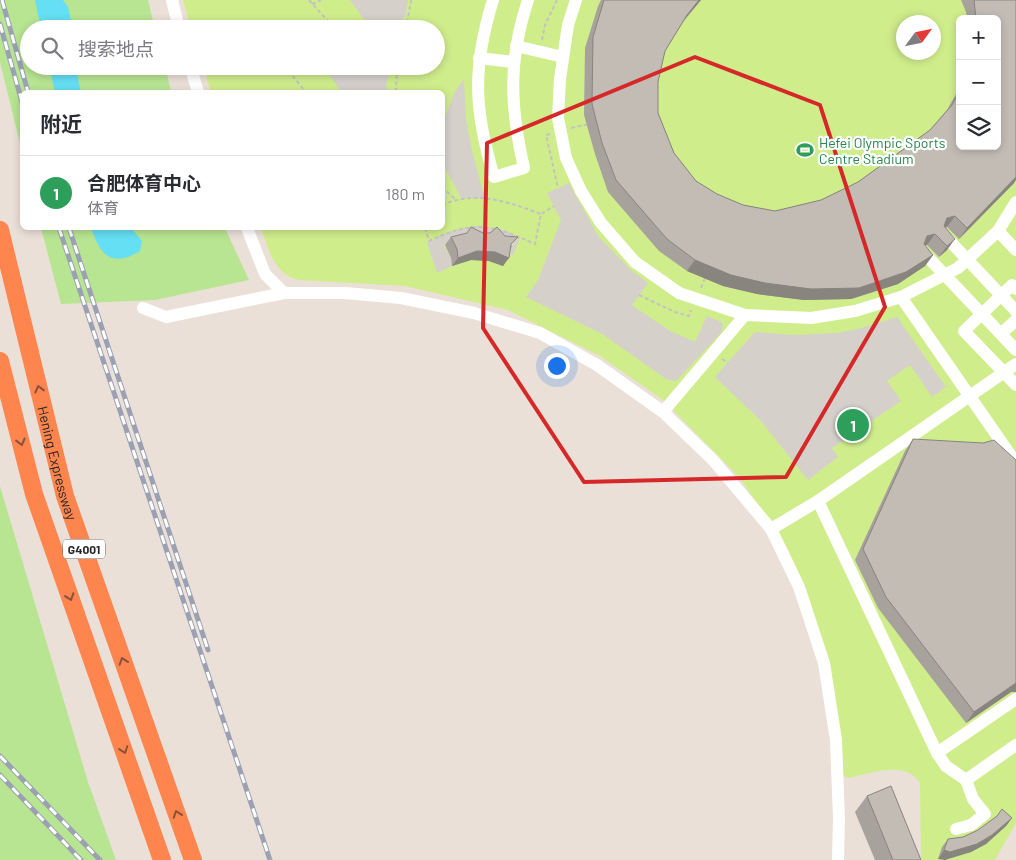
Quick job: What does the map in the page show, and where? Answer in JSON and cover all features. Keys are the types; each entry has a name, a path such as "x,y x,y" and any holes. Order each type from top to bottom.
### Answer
{"highway":[{"name":"Hening Expressway","path":"0,230 65,496 193,860"},
{"name":"G4001","path":"0,361 34,494 162,860"}],"street":[{"path":"172,0 177,20"},
{"path":"493,0 479,58 478,100 484,144 494,177 524,168 515,130 513,62 528,0"},
{"path":"576,0 568,25 563,57 558,118 566,158 581,191 601,223 635,262 679,293 745,315 811,318 855,311 901,297 958,268 998,231 1016,202"},
{"path":"516,46 563,57"},
{"path":"479,58 513,62"},
{"path":"193,75 197,90"},
{"path":"248,230 265,274 284,293"},
{"path":"998,231 1016,250"},
{"path":"944,235 1016,311"},
{"path":"924,253 1016,350"},
{"path":"977,311 996,291 1016,275"},
{"path":"1016,289 1012,285 964,331 1016,385"},
{"path":"143,308 166,317 284,293 344,293 401,298 474,313 540,333 597,365 663,412 713,460 771,530 799,587 824,663 836,740 839,819 838,860"},
{"path":"901,297 1016,463"},
{"path":"663,412 745,315"},
{"path":"1001,334 1016,320"},
{"path":"771,530 818,501 1016,364"},
{"path":"818,501 937,753 946,766 966,780 973,799 985,814 971,825 956,829"},
{"path":"937,753 1016,699"},
{"path":"966,780 1016,744"}],"path":[{"path":"309,0 327,20"},
{"path":"312,4 321,0"},
{"path":"408,20 411,0"},
{"path":"539,51 545,25 557,0"},
{"path":"292,75 304,90"},
{"path":"396,90 397,75"},
{"path":"549,150 558,188"},
{"path":"445,189 455,199"},
{"path":"445,204 455,199 467,197 495,200 509,202 541,214"},
{"path":"426,230 430,240 451,231 476,226 504,230 535,244 541,214 554,206"},
{"path":"639,295 675,312"}],"highlighted area":[{"path":"695,57 820,105 885,307 786,477 584,482 483,328 487,143"}],"green space":[{"path":"0,0 148,0 153,20 20,20 20,75 167,75 171,90 20,90 20,144 0,62"},
{"path":"183,0 1016,0 1016,823 995,860 921,860 920,783 914,776 906,772 887,770 848,778 844,776 816,624 789,551 740,478 663,400 600,356 508,310 405,286 299,280 284,273 273,260 262,230 445,230 445,90 210,90 206,75 445,75 445,20 189,20"},
{"path":"42,230 226,230 249,280 155,300 61,304"},
{"path":"0,486 88,782 116,860 0,860"}],"shaded area":[{"path":"350,0 408,0 406,13 402,20 364,20"},
{"path":"330,75 389,75 386,85 387,90 340,90"},
{"path":"464,79 466,119 472,151 483,192 488,198 461,198 445,168 445,118 454,93"},
{"path":"569,183 598,236 632,271 648,283 632,305 670,331 695,342 707,316 723,323 721,333 676,381 666,379 604,335 526,297 538,280 561,220 547,193"},
{"path":"476,226 504,230 520,238 513,255 506,252 514,244 443,244 451,258 452,266 437,273 427,243 451,231"},
{"path":"897,317 946,387 932,397 910,365 887,381 901,401 832,448 838,457 808,480 760,420 715,377 755,332 794,335 837,333 858,329"}],"water":[{"path":"35,0 63,0 68,7 71,20 39,20"},
{"path":"51,75 77,75 81,90 55,90"},
{"path":"92,230 133,230 142,241 140,251 122,259 114,259 103,252"}],"building":[{"path":"604,0 699,0 687,15 665,51 658,82 658,113 674,153 696,181 717,194 743,205 775,211 821,200 858,182 930,130 952,105 956,98 956,150 1001,150 1001,15 976,15 974,0 1016,0 1016,177 967,228 955,216 947,218 944,226 955,239 947,246 935,234 927,236 924,244 933,255 906,272 859,288 811,289 765,283 731,275 695,260 667,239 616,180 602,143 592,104 593,37"},
{"path":"471,227 483,233 490,233 497,227 505,236 518,237 511,244 509,258 495,252 477,251 458,258 457,249 451,237 467,233"},
{"path":"913,439 983,443 994,440 1016,460 1016,683 974,712 886,597 863,549"},
{"path":"891,786 921,860 893,860 867,796"},
{"path":"1002,809 1012,818 992,835 977,844 950,852 944,850 948,839 963,837 978,830 997,816"}],"railway":[{"path":"2,0 20,64"},
{"path":"0,24 20,95"},
{"path":"23,75 27,90"},
{"path":"60,230 270,860"},
{"path":"70,230 208,650"},
{"path":"0,756 100,860"},
{"path":"0,775 81,860"}],"place":[{"name":"Hefei Olympic Sports Centre Stadium","path":"805,150"},
{"name":"合肥体育中心","path":"853,425"}]}
